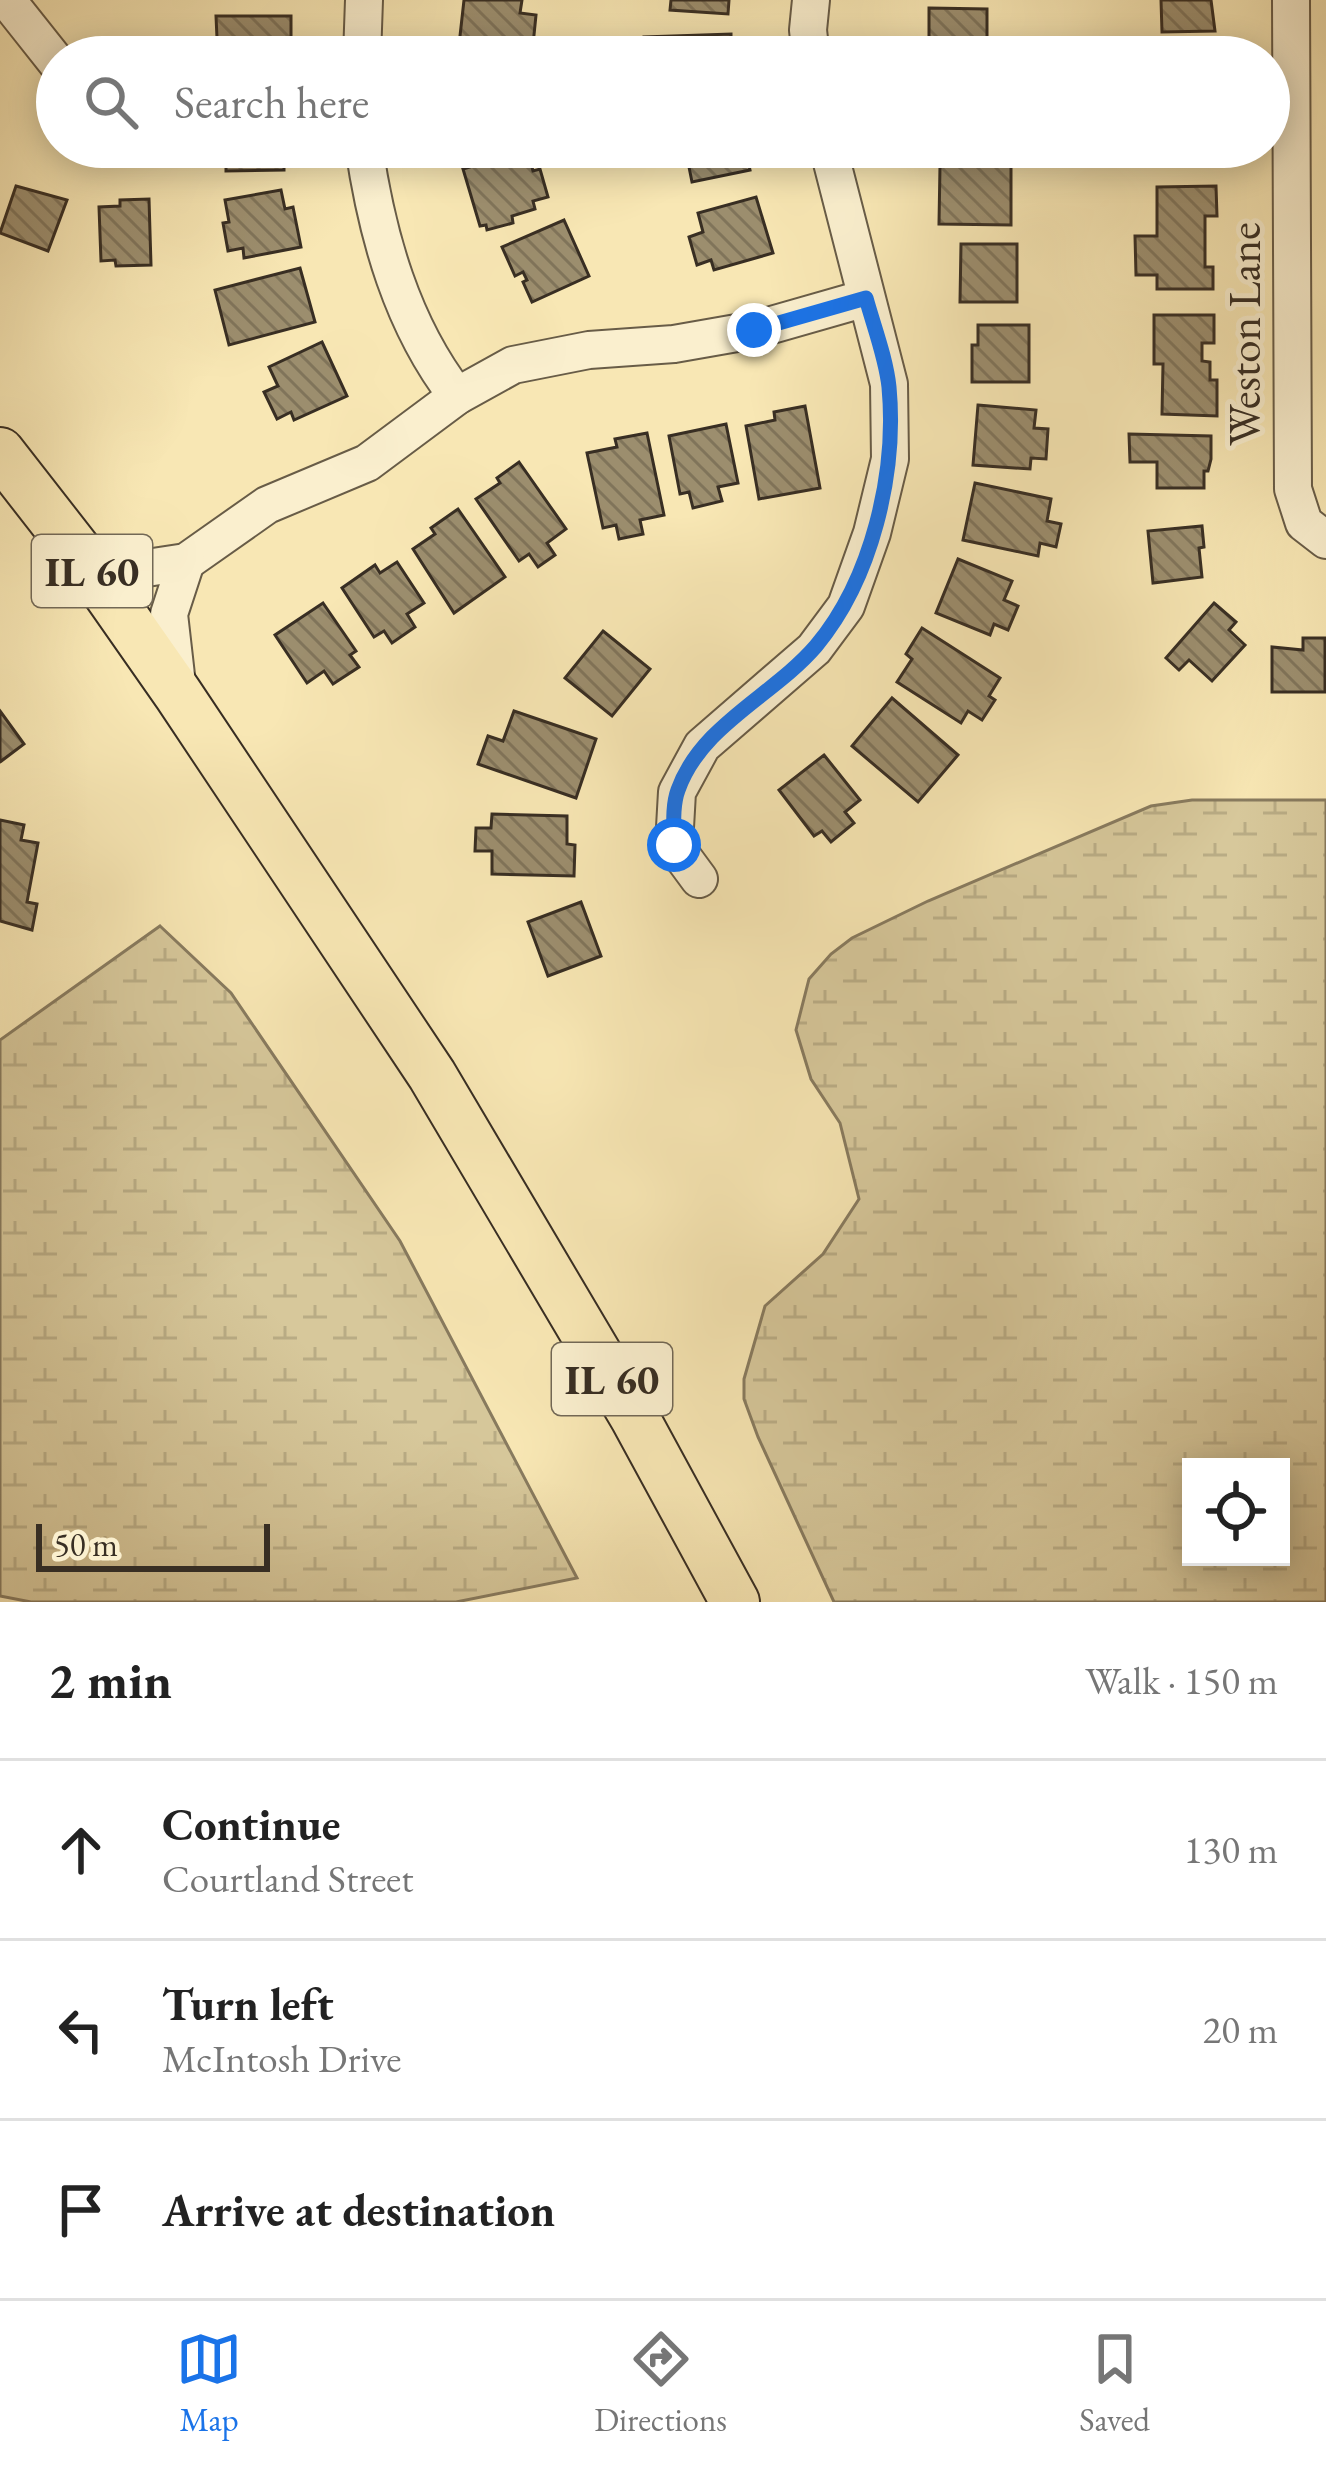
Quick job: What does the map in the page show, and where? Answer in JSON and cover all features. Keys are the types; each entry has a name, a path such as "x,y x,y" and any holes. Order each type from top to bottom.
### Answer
{"main road":[{"name":"IL 60","path":"0,452 86,561 431,1075 635,1418 735,1602"}],"street":[{"path":"7,0 36,37"},
{"path":"363,36 364,0"},
{"path":"809,36 811,0"},
{"name":"Weston Lane","path":"1291,0 1309,180 1293,489 1315,531"},
{"path":"367,168 373,209 400,293 430,363 457,396"},
{"path":"699,879 674,845 676,793 701,746 778,680 846,606 872,533 890,459 889,384 833,168"},
{"path":"86,561 140,569 186,562 267,506 367,463 457,396 513,365 589,350 674,344 754,330 866,298"},
{"path":"178,694 169,614 186,562"}],"green space":[{"path":"1192,800 1326,800 1326,1602 834,1602 758,1437 744,1399 744,1379 765,1306 823,1254 859,1199 840,1123 811,1079 796,1030 809,979 852,938 1151,806"},
{"path":"160,926 231,993 400,1241 577,1578 456,1602 31,1602 0,1596 0,1040"}],"building":[{"path":"464,0 522,0 520,13 536,15 534,36 460,36"},
{"path":"671,0 729,0 728,14 670,10"},
{"path":"1161,0 1211,0 1215,31 1162,32"},
{"path":"929,8 987,9 987,36 929,36"},
{"path":"216,16 291,16 291,36 217,36"},
{"path":"226,168 284,168 284,170"},
{"path":"689,168 750,168 750,170 692,182"},
{"path":"940,168 1011,168 1011,225 939,224"},
{"path":"463,169 540,169 548,197 533,201 535,209 512,216 513,223 487,230 486,225 480,226"},
{"path":"16,186 67,200 48,251 0,233"},
{"path":"1216,186 1217,216 1205,216 1205,267 1213,267 1213,289 1157,289 1157,275 1136,275 1135,236 1157,236 1157,187"},
{"path":"281,190 285,209 293,207 301,247 244,258 243,248 228,251 225,200"},
{"path":"756,197 773,253 714,270 711,260 697,265 689,237 703,232 698,213"},
{"path":"149,199 151,265 116,266 115,260 101,261 99,207"},
{"path":"564,220 589,276 532,302 523,272 515,276 502,247"},
{"path":"961,244 1017,244 1017,302 960,302"},
{"path":"300,268 315,322 229,345 215,290"},
{"path":"1154,315 1214,315 1214,343 1202,343 1202,361 1210,362 1210,380 1217,380 1217,416 1162,414 1163,364 1154,364"},
{"path":"978,325 1029,325 1029,382 972,382 972,345 978,345"},
{"path":"322,342 347,396 294,420 291,412 277,419 264,392 278,386 269,367"},
{"path":"978,405 1036,410 1034,428 1048,429 1046,459 1031,458 1030,469 973,465"},
{"path":"805,406 820,488 759,499 746,426 775,420 774,412"},
{"path":"726,424 738,483 718,487 722,501 693,508 689,492 680,494 669,436"},
{"path":"647,433 664,515 640,520 643,534 619,539 616,525 603,528 587,453 617,447 615,439"},
{"path":"1129,434 1211,436 1204,488 1157,488 1157,462 1130,462"},
{"path":"519,462 566,529 547,543 555,555 538,567 529,554 519,561 476,499"},
{"path":"975,483 1051,499 1047,521 1061,524 1056,547 1040,543 1038,556 963,540"},
{"path":"458,509 505,577 454,613 413,549 435,534 431,528"},
{"path":"1202,526 1202,577 1153,583 1148,531"},
{"path":"958,559 1012,581 1004,600 1018,606 1008,630 994,624 990,635 936,613"},
{"path":"397,562 424,603 407,614 415,627 392,643 384,631 374,637 342,588 375,565 380,573"},
{"path":"323,603 356,651 350,655 359,667 333,684 324,671 307,683 275,635"},
{"path":"1214,603 1236,622 1229,630 1245,645 1212,681 1189,660 1179,670 1166,658"},
{"path":"922,628 1000,678 989,696 995,700 982,720 968,711 961,723 897,682 912,659 906,654"},
{"path":"603,631 650,669 612,716 565,678"},
{"path":"1303,638 1325,638 1325,692 1272,692 1272,647 1303,650"},
{"path":"892,698 958,755 918,802 852,746"},
{"path":"0,711 24,744 0,762"},
{"path":"514,711 596,739 576,798 478,764 488,736 503,741"},
{"path":"824,755 860,800 845,812 854,823 831,842 822,831 814,836 779,790"},
{"path":"492,814 567,816 567,844 575,845 574,876 492,874 492,851 475,851 476,828 491,828"},
{"path":"0,820 24,825 21,840 38,843 27,902 37,904 32,930 0,921"},
{"path":"581,902 601,956 548,976 528,922"}],"route":[{"path":"674,845 676,793 701,746 814,649 846,606 872,533 890,459 889,384 866,298 754,330"}]}
